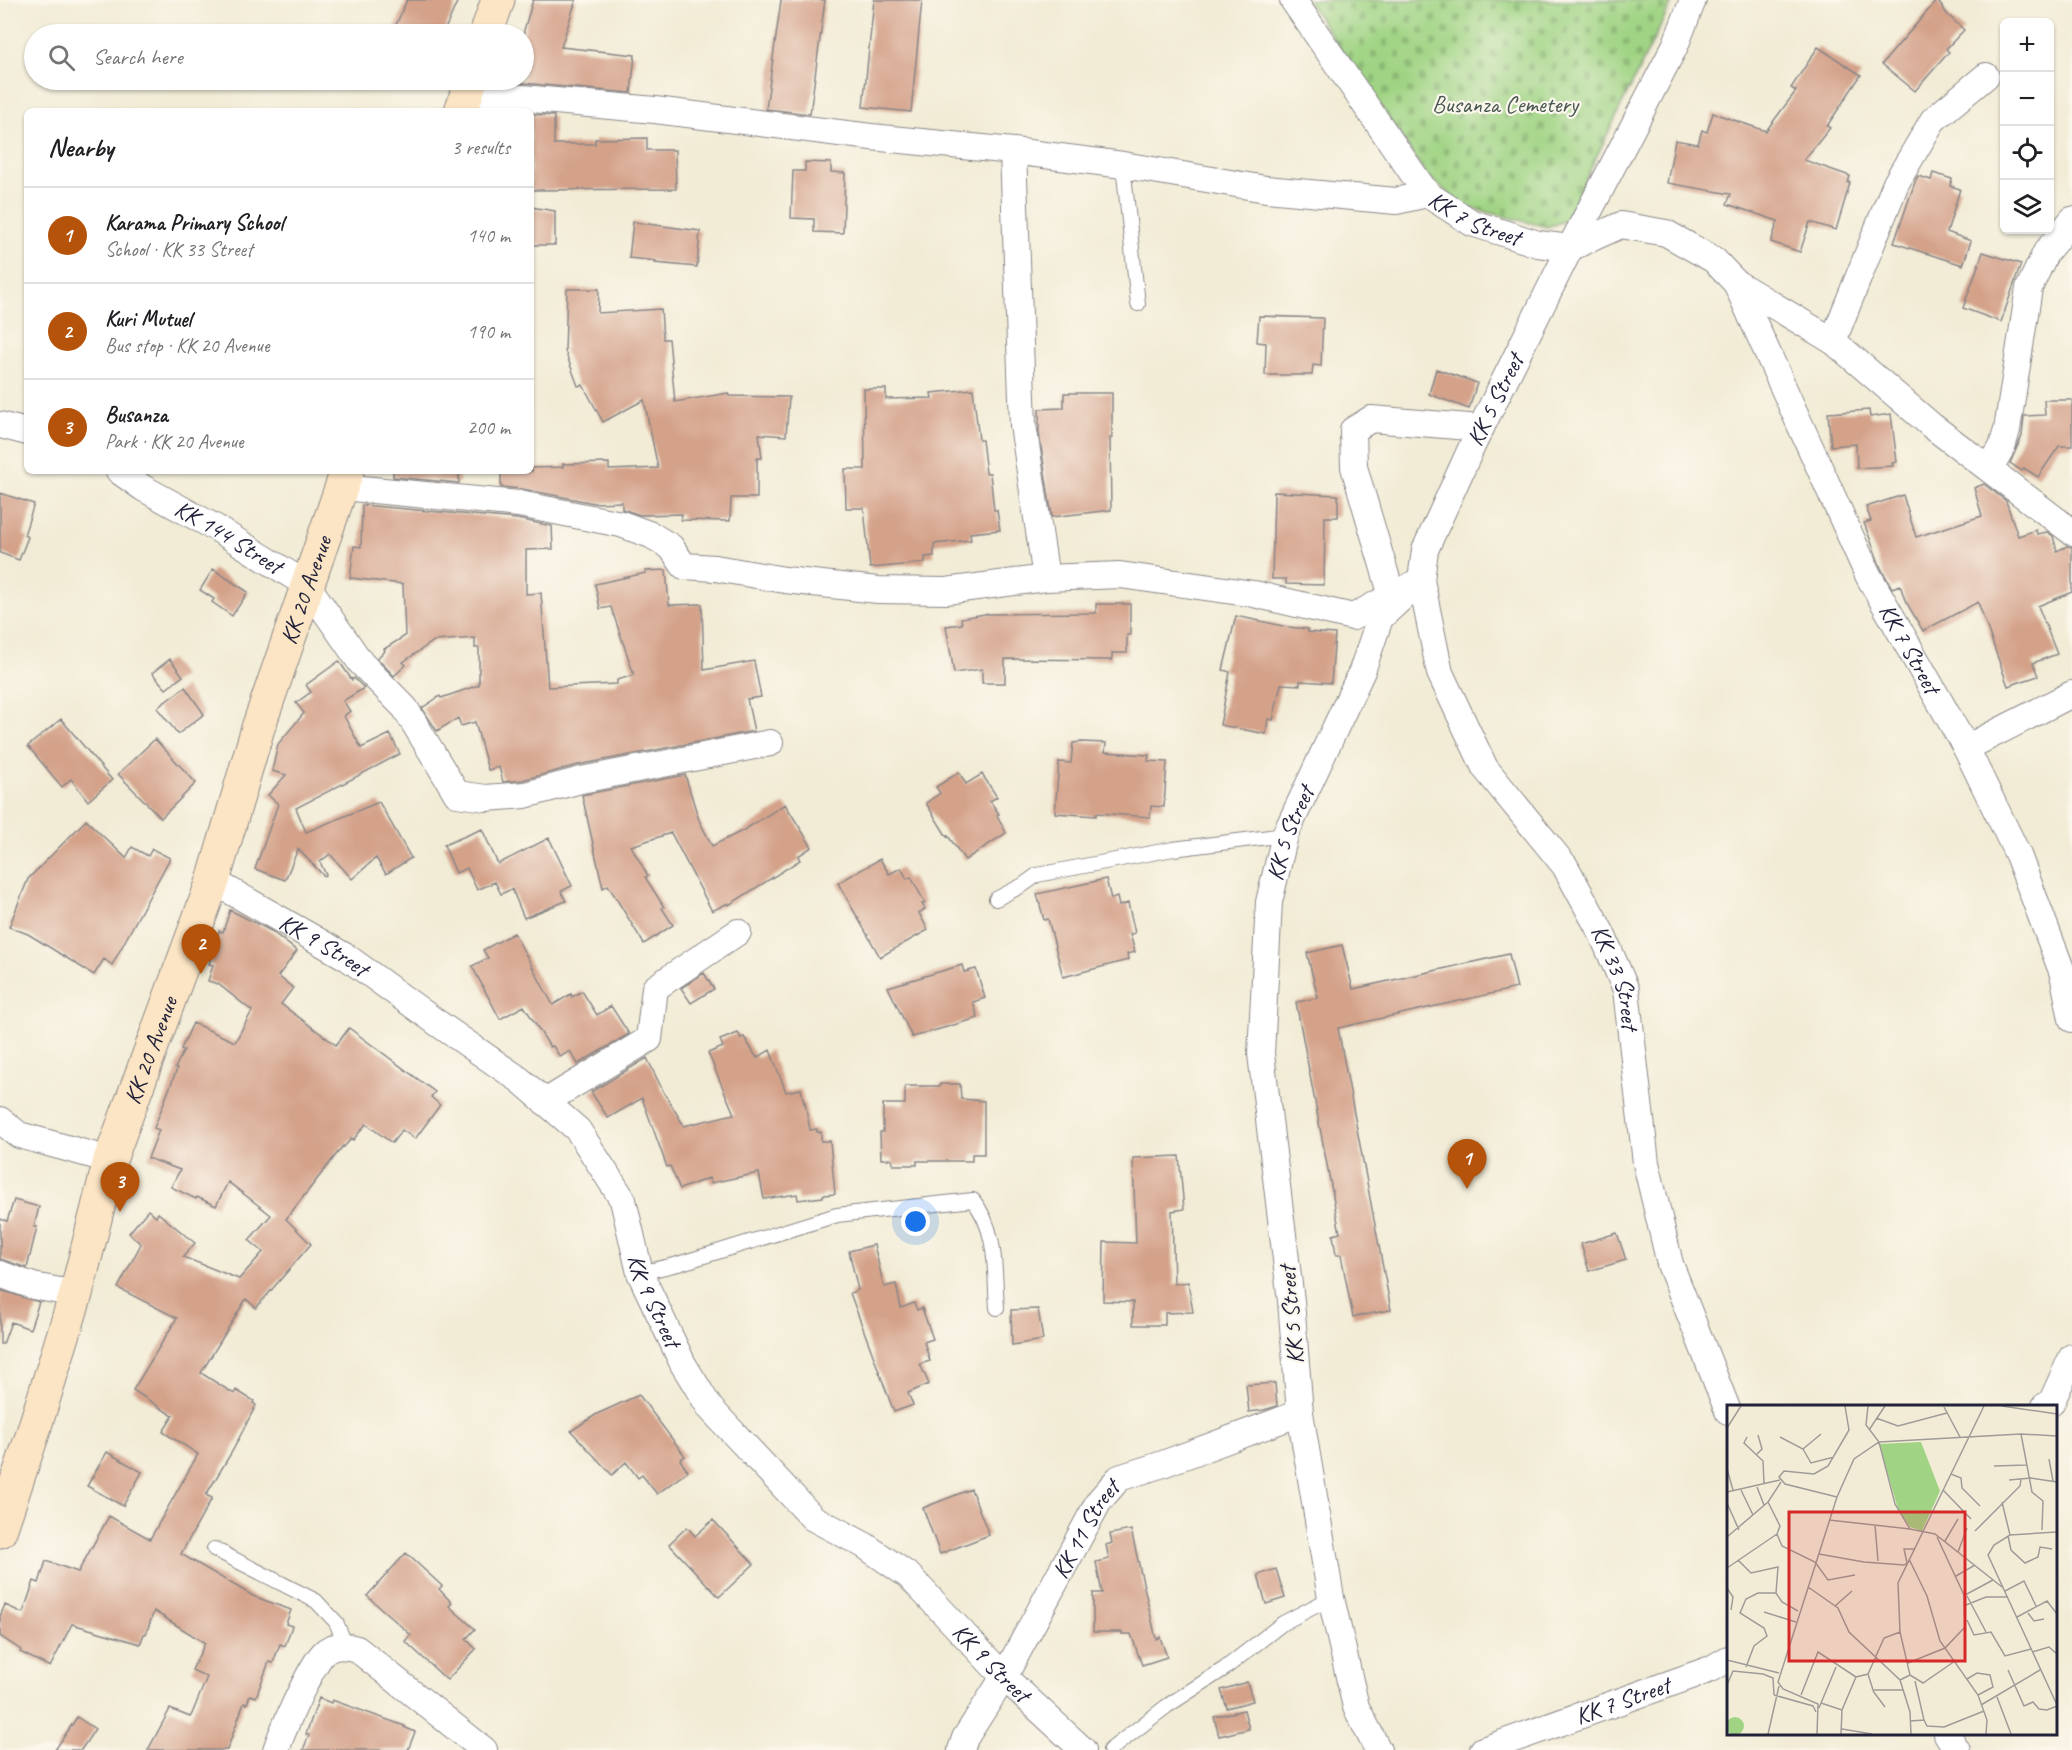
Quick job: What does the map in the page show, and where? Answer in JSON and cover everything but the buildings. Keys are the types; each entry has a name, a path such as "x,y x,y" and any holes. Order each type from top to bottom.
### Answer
{"main road":[{"path":"490,24 498,0"},
{"name":"KK 20 Avenue","path":"0,1531 76,1294 110,1160 213,881 258,728 345,479"}],"street":[{"name":"KK 7 Street","path":"1293,0 1427,194 1472,223 1538,244 1570,248 1621,225 1666,233 1714,260 1736,283 1833,341 1932,426 2072,532"},
{"name":"KK 5 Street","path":"1378,1750 1356,1707 1331,1598 1300,1413 1291,1301 1261,1054 1269,902 1286,835 1362,671 1380,618 1421,580 1425,550 1480,428 1675,46 1693,0"},
{"path":"1833,341 1896,183 1933,120 1986,76"},
{"path":"466,94 654,110 1013,151 1123,165 1266,189 1396,201 1427,194"},
{"path":"1013,151 1023,424 1046,578"},
{"path":"1990,468 2002,447 2007,430 2029,288 2046,252 2072,220"},
{"name":"KK 7 Street","path":"1736,283 1868,575 1966,748 2019,855 2067,976 2072,1019"},
{"path":"1392,596 1354,467 1353,430 1371,419 1480,428"},
{"path":"0,425 24,431"},
{"name":"KK 144 Street","path":"123,474 307,585"},
{"path":"345,479 519,504 621,524 651,535 670,547 684,566 715,568 785,580 878,590 946,591 1046,578 1120,575 1254,594 1353,617 1421,580"},
{"name":"KK 33 Street","path":"1421,580 1440,673 1485,768 1565,866 1602,934 1626,990 1646,1162 1670,1264 1727,1409"},
{"path":"307,585 361,663 405,708 457,794 486,798 525,795 580,780 770,743"},
{"path":"1966,748 2072,694"},
{"name":"KK 9 Street","path":"213,881 348,958 520,1080 578,1130 622,1200 640,1273 683,1364 710,1408 813,1518 864,1545 909,1576 1004,1677 1083,1750"},
{"path":"545,1101 649,1039 655,988 738,932"},
{"path":"0,1120 19,1135 110,1160"},
{"path":"0,1274 33,1286 76,1294"},
{"path":"2048,1405 2072,1357"},
{"name":"KK 11 Street","path":"961,1750 965,1738 1004,1677 1099,1501 1119,1478 1161,1465 1300,1413"},
{"path":"276,1750 319,1656 335,1647 346,1646 357,1649 484,1750"},
{"name":"KK 7 Street","path":"1483,1750 1711,1669 1727,1660"}],"lane":[{"path":"1123,165 1138,304"},
{"path":"996,899 1023,885 1037,874 1173,849 1286,835"},
{"path":"640,1273 688,1261 837,1215 973,1200 983,1213 993,1239 997,1308"},
{"path":"214,1549 316,1601 336,1622 346,1646"},
{"path":"1110,1750 1167,1706 1224,1669 1283,1623 1331,1598"}],"green space":[{"name":"Busanza Cemetery","path":"1307,0 1673,0 1565,221 1547,227 1463,206 1427,175"}],"place":[{"name":"Kuri Mutuel","path":"201,974"},
{"name":"Karama Primary School","path":"1467,1189"},
{"name":"Busanza","path":"120,1212"}]}
